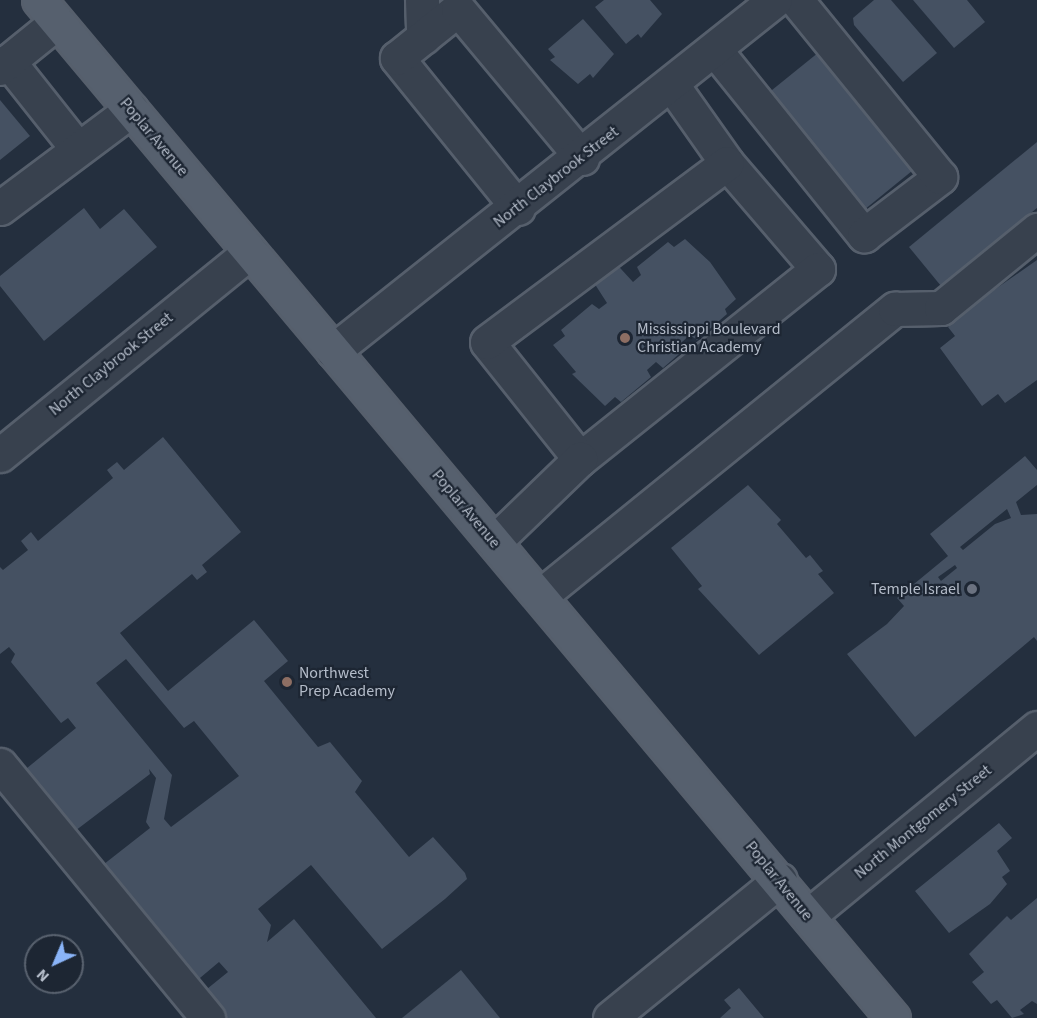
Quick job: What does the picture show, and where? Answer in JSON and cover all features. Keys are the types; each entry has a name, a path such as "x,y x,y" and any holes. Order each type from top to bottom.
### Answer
{"main road":[{"name":"Poplar Avenue","path":"48,11 780,880 893,1018"}],"street":[{"path":"423,0 423,38"},
{"path":"715,50 864,235 940,177 778,1"},
{"name":"North Claybrook Street","path":"333,351 582,158 778,1"},
{"path":"518,208 397,58 458,9 582,158"},
{"path":"48,11 4,64 77,148"},
{"path":"494,542 571,469 818,268 727,163 672,85"},
{"path":"0,208 77,148 131,110"},
{"path":"571,469 487,342 727,163"},
{"path":"540,596 895,309 940,308 1037,230"},
{"name":"North Claybrook Street","path":"0,454 250,252"},
{"name":"North Montgomery Street","path":"808,916 1037,728"},
{"path":"0,765 208,1018"},
{"path":"610,1018 780,880"}],"building":[{"path":"604,0 650,0 662,14 641,38 638,34 626,44 595,7"},
{"path":"874,0 891,0 937,53 903,82 854,25 853,18"},
{"path":"913,0 967,0 985,22 954,48"},
{"path":"583,19 614,54 593,78 590,74 578,84 550,60 555,57 548,49"},
{"path":"824,48 919,165 862,212 766,95"},
{"path":"0,100 30,136 0,160"},
{"path":"1037,142 1037,208 941,286 909,247"},
{"path":"84,208 100,229 124,209 157,247 44,341 0,286 0,276"},
{"path":"685,239 710,262 736,299 725,309 727,314 697,340 690,335 682,342 686,348 663,368 656,362 647,370 651,377 621,402 615,397 605,406 572,374 576,372 553,345 565,336 561,330 592,304 599,309 607,303 589,275 610,257 633,282 641,275 637,267 668,242 674,247"},
{"path":"1037,260 1037,380 1005,403 998,394 982,406 940,348 955,336 948,327 964,311"},
{"path":"163,437 241,532 202,565 207,572 197,580 192,574 120,633 168,691 254,620 288,661 264,681 318,747 330,742 362,781 355,792 409,857 433,837 465,873 467,879 382,949 311,865 258,909 271,925 267,942 294,919 376,1018 223,1018 202,993 228,972 219,962 194,983 99,868 150,828 146,822 156,778 149,769 150,774 71,834 21,773 76,728 68,718 61,723 11,662 15,654 9,647 0,654 0,567 3,570 28,550 21,541 31,532 38,541 113,478 107,470 117,462 124,470","holes":["126,659 184,728 194,721 239,776 171,827 164,819 172,775 96,683"]},
{"name":"Temple Israel","path":"1025,456 1037,470 1037,485 1016,502 1021,515 1037,514 1037,641 1034,637 915,737 847,654 887,624 904,606 897,598 948,556 930,534","holes":["1007,509 1011,518 995,524 963,550 960,547","955,565 957,568 941,581 938,577"]},
{"path":"748,485 781,520 777,524 806,558 810,555 823,571 818,574 834,593 759,655 698,589 702,586 671,548"},
{"path":"999,823 1012,838 997,851 1010,871 1002,877 1007,884 990,904 949,933 915,891"},
{"path":"1037,898 1037,1004 1032,1001 1020,1010 1024,1014 1012,1018 997,1000 991,1004 972,982 984,972 969,954 1007,916 1011,920"},
{"path":"461,970 500,1018 402,1018"},
{"path":"739,988 764,1018 720,1018 731,1008 724,1000"}],"place":[{"name":"Mississippi Boulevard Christian Academy","path":"625,338"},
{"name":"Temple Israel","path":"972,589"},
{"name":"Northwest Prep Academy","path":"287,682"}]}
